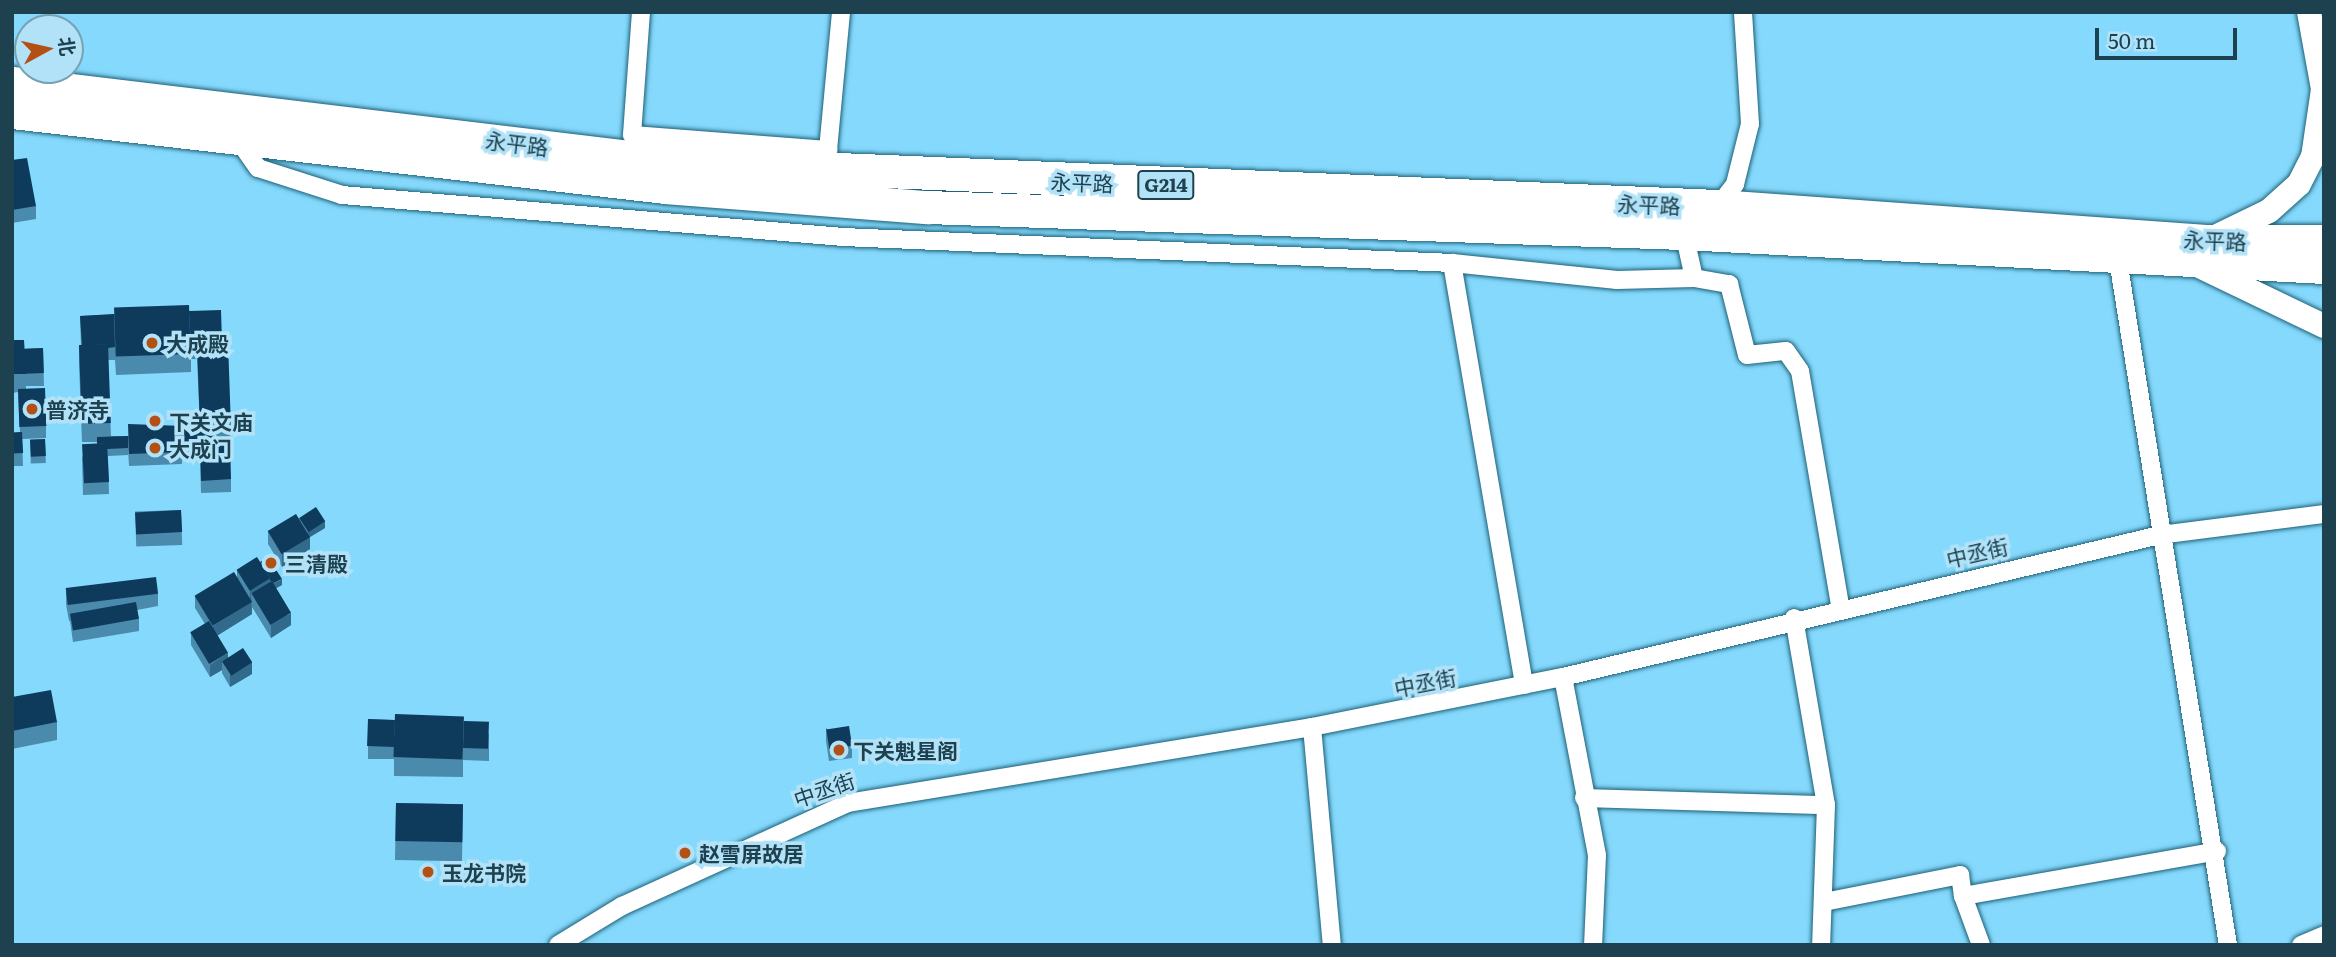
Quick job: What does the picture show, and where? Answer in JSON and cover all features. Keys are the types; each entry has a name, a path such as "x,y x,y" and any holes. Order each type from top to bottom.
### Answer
{"highway":[{"name":"永平路","path":"12,83 672,162 1719,221 2200,252 2324,267"},
{"name":"永平路","path":"12,111 239,141 926,207 1684,233 1719,221 2118,260 2324,241"}],"street":[{"path":"640,12 632,135 828,150 841,12"},
{"path":"1719,221 1735,184 1750,124 1743,12"},
{"path":"2308,12 2323,89 2313,157 2300,184 2269,211 2200,252 2324,326"},
{"path":"239,141 258,168 342,195 843,237 1452,263 1616,279 1694,278 1729,284 1747,355 1786,351 1801,371 1840,606"},
{"path":"1684,233 1694,278"},
{"path":"2118,260 2160,535 2217,851 2228,945"},
{"path":"1452,263 1524,685"},
{"name":"中丞街","path":"558,945 622,906 829,807 918,786 1312,727 1563,677 1840,606 2160,535 2324,513"},
{"path":"1794,618 1826,805 1821,945"},
{"path":"1563,677 1597,855 1593,945"},
{"path":"1312,727 1332,945"},
{"path":"1584,798 1826,805"},
{"path":"1963,896 2217,851"},
{"path":"1824,902 1960,875 1963,896 1981,945"},
{"path":"2301,945 2324,935"}],"building":[{"path":"27,158 36,206 12,210 12,160"},
{"name":"大成殿","path":"189,305 191,354 116,357 114,308"},
{"path":"221,310 222,342 197,343 197,346 191,346 189,311"},
{"path":"114,314 115,347 108,348 108,344 82,346 80,316"},
{"path":"12,340 24,340 26,374 12,374"},
{"path":"228,342 231,420 200,421 197,343"},
{"path":"108,344 111,423 82,424 79,345"},
{"path":"43,348 44,373 25,374 24,349"},
{"path":"45,388 46,426 19,427 18,389"},
{"path":"128,424 212,427 213,441 230,440 231,479 201,481 200,441 182,442 182,452 129,454"},
{"path":"22,432 23,453 13,453 12,433"},
{"path":"128,436 128,448 107,449 107,443 97,444 97,437"},
{"path":"45,439 46,456 31,457 30,440"},
{"path":"107,443 109,482 84,483 82,444"},
{"path":"316,507 325,521 308,532 299,518"},
{"path":"181,510 182,532 136,534 135,512"},
{"path":"296,514 310,537 282,554 268,531"},
{"path":"257,557 270,578 250,591 237,570"},
{"path":"268,557 282,579 273,583 260,562"},
{"path":"234,572 252,602 213,626 195,596"},
{"path":"156,577 158,594 68,605 66,588"},
{"path":"272,581 291,613 270,625 251,593"},
{"path":"136,602 139,619 73,630 70,614"},
{"path":"209,621 228,653 209,664 190,632"},
{"path":"243,648 252,662 231,676 222,662"},
{"path":"51,690 57,722 12,731 12,697"},
{"path":"395,714 464,716 462,759 393,757"},
{"path":"368,719 395,720 394,747 367,746"},
{"path":"464,721 489,722 488,749 463,748"},
{"path":"849,726 852,746 829,749 826,730"},
{"path":"396,803 463,804 462,842 395,841"}],"place":[{"name":"大成殿","path":"152,343"},
{"name":"普济寺","path":"32,409"},
{"name":"下关文庙","path":"155,421"},
{"name":"大成门","path":"155,448"},
{"name":"三清殿","path":"271,563"},
{"name":"下关魁星阁","path":"839,750"},
{"name":"赵雪屏故居","path":"685,853"},
{"name":"玉龙书院","path":"428,872"}]}
